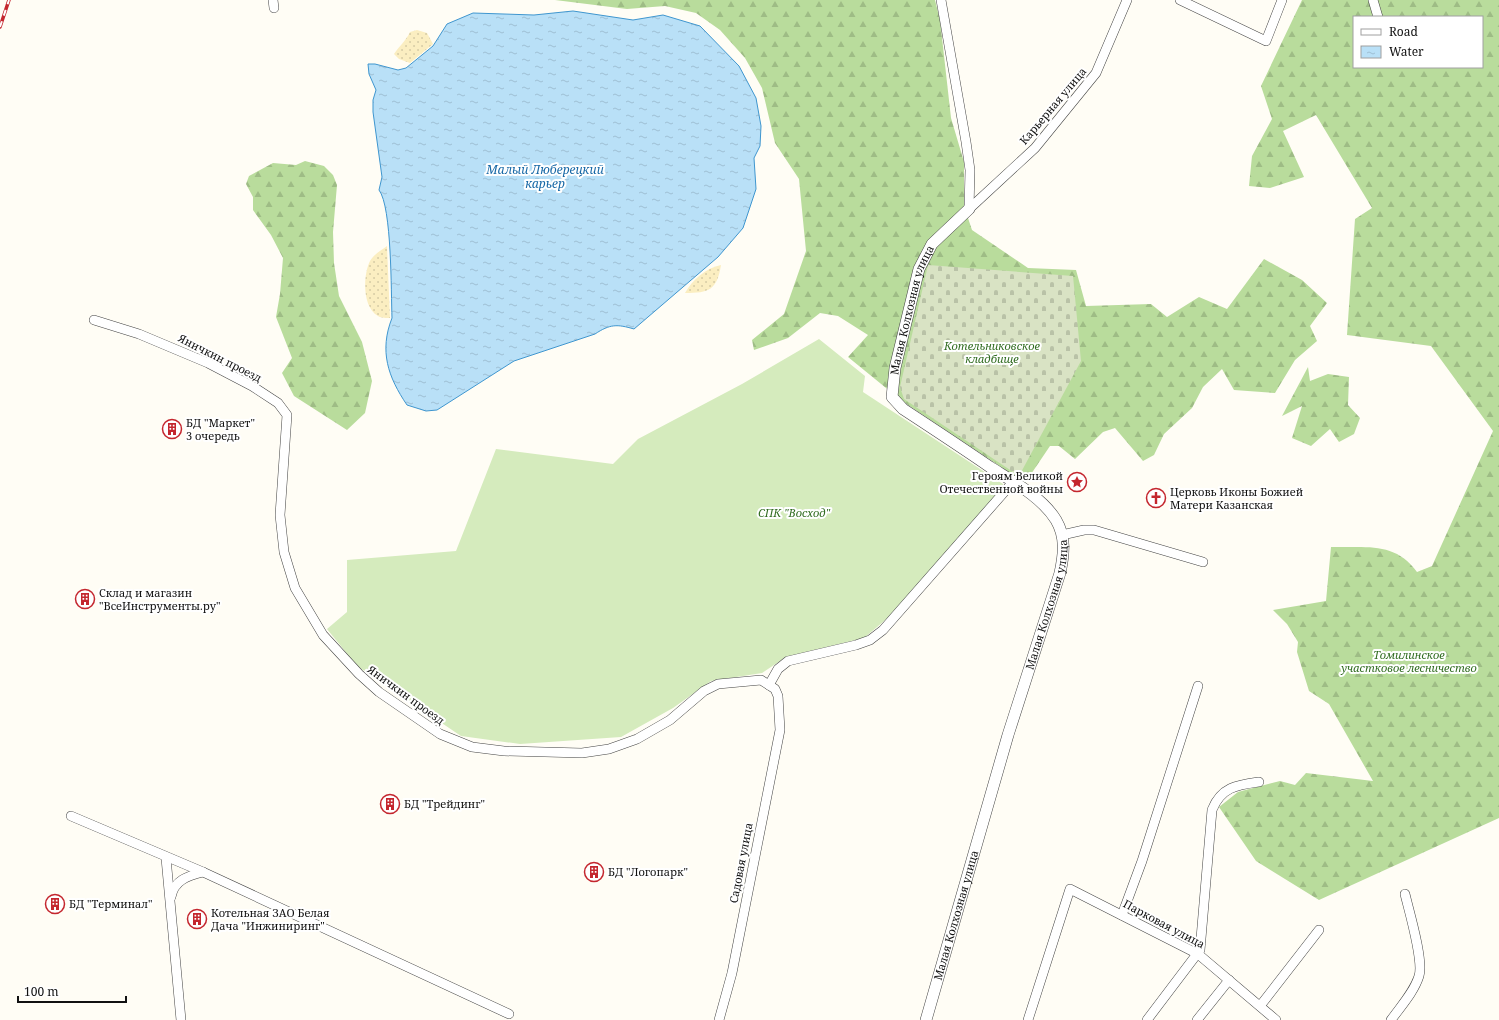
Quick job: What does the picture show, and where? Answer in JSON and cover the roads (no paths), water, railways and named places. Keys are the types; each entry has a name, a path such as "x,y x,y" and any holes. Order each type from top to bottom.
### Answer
{"street":[{"path":"941,0 970,170 969,209"},
{"name":"Карьерная улица","path":"969,209 1035,148 1096,73 1128,0"},
{"path":"1180,0 1266,41 1282,0"},
{"path":"1373,0 1378,16"},
{"name":"Малая Колхозная улица","path":"926,1020 1008,735 1060,573 1064,551 1062,535 1056,520 1042,504 1013,482 903,409 892,397 895,368 918,269 932,244 969,209"},
{"name":"Яничкин проезд","path":"94,320 139,334 208,363 252,386 278,403 286,415 280,515 284,552 295,588 323,635 359,674 379,692 440,734 478,748 504,751 582,753 609,749 637,739 670,720 704,691 718,684 761,680 769,685"},
{"path":"769,685 778,669 788,661 856,645 870,640 883,630 977,520 1013,482"},
{"path":"1062,535 1084,530 1107,533 1203,562"},
{"name":"Садовая улица","path":"719,1020 732,973 780,730 780,709 778,696 769,685"},
{"path":"1122,915 1142,861 1198,686"},
{"path":"1147,1020 1198,954 1212,810 1214,804 1230,788 1236,785 1260,782"},
{"path":"71,816 166,858 202,872 508,1014"},
{"path":"166,858 181,1020"},
{"path":"170,905 174,888 187,876 202,872"},
{"name":"Парковая улица","path":"1028,1020 1070,889 1198,954 1276,1020"},
{"path":"1391,1020 1412,991 1420,974 1420,962 1405,894"},
{"path":"1260,1006 1319,930"},
{"path":"1197,1020 1229,980"}],"water":[{"name":"Малый Люберецкий карьер","path":"573,11 633,20 663,15 700,26 739,66 756,98 761,126 760,146 754,158 756,189 743,228 718,257 634,329 623,326 605,328 595,334 514,361 437,410 426,411 407,405 400,395 390,374 386,353 388,330 392,318 389,231 383,199 379,190 382,177 373,112 373,100 376,90 369,74 368,64 375,64 398,70 406,68 433,46 447,24 473,13 534,15"}],"railway":[{"path":"0,27 9,0"}],"place":[{"name":"БД \"Маркет\" 3 очередь","path":"172,429"},
{"name":"Героям Великой Отечественной войны","path":"1077,482"},
{"name":"Церковь Иконы Божией Матери Казанская","path":"1156,498"},
{"name":"Склад и магазин \"ВсеИнструменты.ру\"","path":"85,599"},
{"name":"БД \"Трейдинг\"","path":"390,804"},
{"name":"БД \"Логопарк\"","path":"594,872"},
{"name":"БД \"Терминал\"","path":"55,904"},
{"name":"Котельная ЗАО Белая Дача \"Инжиниринг\"","path":"197,919"}],"park label":[{"name":"Котельниковское кладбище","path":"992,352"},
{"name":"СПК \"Восход\"","path":"794,513"},
{"name":"Томилинское участковое лесничество","path":"1409,661"}]}
